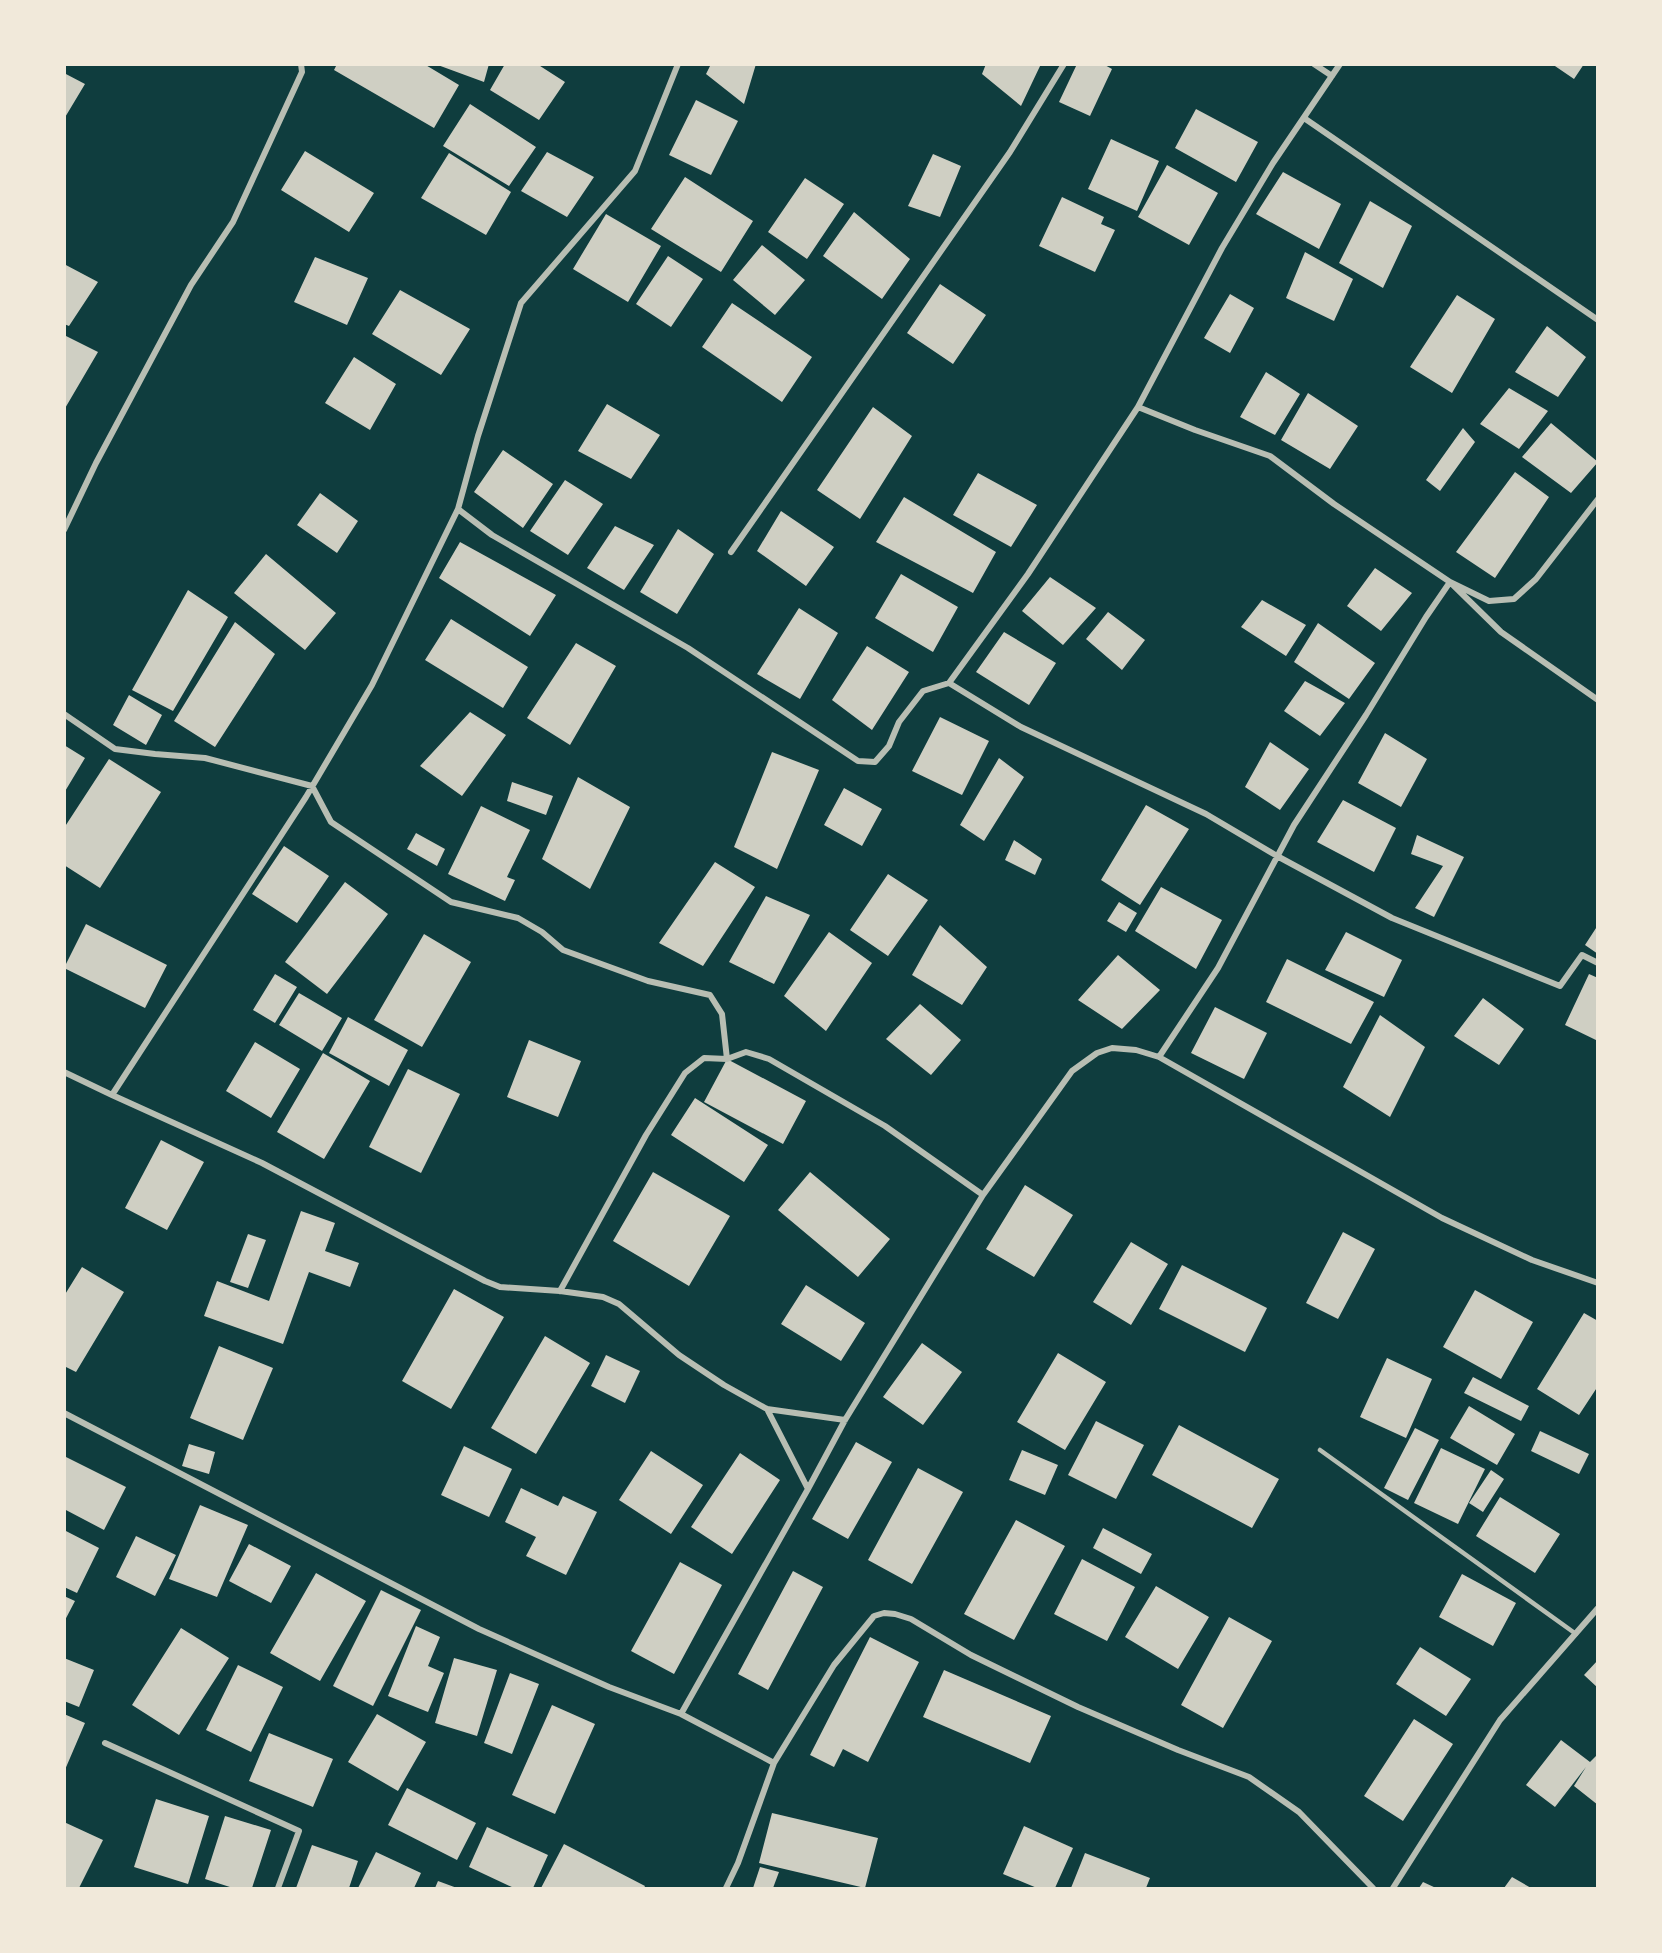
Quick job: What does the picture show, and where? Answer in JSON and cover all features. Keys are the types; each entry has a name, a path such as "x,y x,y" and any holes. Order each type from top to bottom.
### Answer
{"street":[{"path":"64,530 96,463 190,285 233,222 302,72 301,64"},
{"path":"112,1095 312,786 372,685 458,509 478,436 499,377 521,303 635,171 678,64"},
{"path":"730,552 1010,152 1064,64"},
{"path":"1314,64 1332,76"},
{"path":"458,509 492,535 688,648 858,761 875,762 889,747 899,722 923,691 949,683 1028,574 1138,407 1222,248 1273,163 1340,64"},
{"path":"1304,118 1598,320"},
{"path":"1138,407 1270,456 1334,504 1450,582 1489,601 1515,599 1536,579 1598,499"},
{"path":"1450,582 1501,632 1598,700"},
{"path":"1159,1057 1218,968 1294,825 1450,582"},
{"path":"949,683 1020,727 1206,814 1277,856 1392,918 1560,986 1582,955 1598,963"},
{"path":"64,714 115,749 205,758 312,786 331,822 451,902 518,918 542,932 563,950 648,981 710,995 722,1014 727,1059"},
{"path":"681,1714 845,1420 983,1195 1071,1071 1097,1053 1112,1048 1136,1050 1159,1057 1222,1095 1360,1170 1442,1218 1532,1260 1598,1283"},
{"path":"560,1291 646,1135 685,1073 704,1058 727,1059 746,1052 769,1059 885,1126 983,1195"},
{"path":"64,1072 262,1163 485,1281 500,1287 560,1291 603,1297 619,1304 679,1355 767,1409 845,1420"},
{"path":"767,1409 808,1489"},
{"path":"64,1413 479,1629 609,1687 681,1714 774,1763"},
{"path":"1393,1888 1500,1720 1598,1608"},
{"path":"726,1888 738,1863 774,1763 834,1665 874,1616 895,1614 910,1619 971,1654 1078,1707 1178,1750 1250,1777 1299,1812 1373,1888"},
{"path":"105,1743 299,1831 278,1888"}],"lane":[{"path":"1320,1450 1576,1634"}],"building":[{"path":"337,64 424,64 459,85 434,128 334,70"},
{"path":"435,64 489,64 484,82"},
{"path":"505,64 537,64 565,82 539,120 490,90"},
{"path":"711,64 756,64 744,104 706,74"},
{"path":"986,64 1041,64 1021,106 982,74"},
{"path":"1077,64 1103,64 1112,69 1090,116 1059,102"},
{"path":"1552,64 1584,64 1574,79"},
{"path":"64,73 85,84 64,119"},
{"path":"696,100 738,121 711,175 669,155"},
{"path":"470,104 536,147 509,186 443,146"},
{"path":"1196,109 1258,142 1236,182 1175,148"},
{"path":"1111,139 1159,161 1137,211 1088,189"},
{"path":"305,151 374,193 349,232 281,190"},
{"path":"547,152 594,177 567,217 521,191"},
{"path":"449,153 511,192 486,235 421,198"},
{"path":"933,154 961,166 940,217 908,206"},
{"path":"1167,165 1218,193 1189,245 1138,217"},
{"path":"1283,172 1341,204 1319,249 1256,214"},
{"path":"685,177 753,221 721,272 651,229"},
{"path":"805,178 844,204 807,259 768,232"},
{"path":"1062,197 1104,217 1101,224 1115,230 1095,272 1039,246"},
{"path":"1370,201 1412,226 1383,288 1339,263"},
{"path":"854,212 910,259 882,299 823,256"},
{"path":"606,214 661,246 628,302 573,269"},
{"path":"762,245 805,280 775,315 733,280"},
{"path":"1305,252 1353,279 1334,321 1286,298"},
{"path":"668,256 703,279 671,327 636,304"},
{"path":"315,257 368,278 347,325 294,302"},
{"path":"64,264 98,282 69,326 64,324"},
{"path":"940,284 986,315 953,364 907,333"},
{"path":"400,290 470,329 441,375 372,334"},
{"path":"1230,294 1254,308 1230,353 1204,338"},
{"path":"1457,295 1495,319 1452,393 1410,367"},
{"path":"732,303 812,357 782,402 702,347"},
{"path":"1547,326 1586,357 1558,397 1515,372"},
{"path":"64,335 98,352 64,410"},
{"path":"354,357 396,384 370,430 325,403"},
{"path":"1266,372 1300,394 1275,435 1240,417"},
{"path":"1509,388 1548,411 1519,449 1480,424"},
{"path":"1308,393 1358,426 1330,469 1281,440"},
{"path":"607,404 660,435 631,479 578,451"},
{"path":"873,407 912,436 860,519 817,490"},
{"path":"1551,423 1598,462 1571,493 1522,457"},
{"path":"1463,428 1475,442 1440,491 1426,480"},
{"path":"503,450 553,484 523,528 474,492"},
{"path":"1515,472 1549,497 1495,578 1456,552"},
{"path":"978,473 1037,505 1011,547 953,515"},
{"path":"565,480 603,504 568,555 530,531"},
{"path":"320,493 358,521 337,553 297,525"},
{"path":"904,497 996,552 973,593 876,542"},
{"path":"781,511 834,547 806,586 757,551"},
{"path":"615,526 654,545 624,590 587,568"},
{"path":"678,529 714,554 677,614 640,592"},
{"path":"460,542 556,595 530,636 439,578"},
{"path":"266,554 336,613 305,650 234,593"},
{"path":"1375,568 1412,593 1381,631 1347,606"},
{"path":"901,574 958,607 933,652 875,618"},
{"path":"1050,577 1096,608 1063,645 1022,611"},
{"path":"188,590 228,617 173,711 132,690"},
{"path":"1262,600 1306,625 1286,656 1241,627"},
{"path":"799,608 838,633 800,699 757,674"},
{"path":"1108,612 1145,640 1122,670 1086,639"},
{"path":"451,619 528,667 503,708 425,660"},
{"path":"235,622 275,654 215,747 174,721"},
{"path":"1318,623 1375,663 1349,699 1294,662"},
{"path":"1004,632 1056,663 1029,705 976,672"},
{"path":"576,643 616,666 570,745 527,718"},
{"path":"867,646 909,672 872,730 832,700"},
{"path":"1305,681 1345,703 1320,736 1284,711"},
{"path":"129,695 162,715 146,745 113,725"},
{"path":"470,712 506,735 462,796 420,766"},
{"path":"940,717 989,741 962,795 912,771"},
{"path":"1385,733 1427,759 1401,807 1358,783"},
{"path":"1270,742 1309,769 1280,810 1245,787"},
{"path":"64,745 85,758 64,793"},
{"path":"772,752 819,770 777,869 734,847"},
{"path":"999,758 1024,777 984,841 960,825"},
{"path":"109,759 161,792 100,888 64,865 64,828"},
{"path":"578,777 630,807 590,889 542,859"},
{"path":"512,782 553,796 546,815 507,801"},
{"path":"844,788 882,809 862,846 824,825"},
{"path":"1343,800 1396,828 1374,872 1317,842"},
{"path":"1146,805 1189,829 1140,905 1101,880"},
{"path":"481,806 530,830 507,877 515,880 505,901 448,874"},
{"path":"416,833 445,849 437,866 407,849"},
{"path":"1417,835 1464,857 1434,917 1415,908 1443,866 1411,854"},
{"path":"1014,840 1042,859 1035,875 1005,860"},
{"path":"284,846 329,876 297,923 252,894"},
{"path":"715,862 755,887 703,966 659,943"},
{"path":"888,874 928,900 888,956 850,930"},
{"path":"345,882 388,914 327,994 285,962"},
{"path":"1161,887 1222,920 1196,969 1135,931"},
{"path":"766,896 810,915 774,984 729,962"},
{"path":"1119,902 1137,913 1126,932 1107,921"},
{"path":"86,924 167,965 145,1008 64,968"},
{"path":"940,925 987,967 962,1005 912,975"},
{"path":"1598,925 1598,954 1585,945"},
{"path":"829,932 872,963 826,1031 784,996"},
{"path":"1346,932 1402,960 1384,997 1325,970"},
{"path":"424,934 471,962 422,1047 374,1020"},
{"path":"1118,955 1160,990 1122,1029 1078,1000"},
{"path":"1287,959 1374,1002 1351,1044 1266,1002"},
{"path":"275,974 297,987 275,1023 253,1010"},
{"path":"1589,974 1598,978 1598,1041 1565,1025"},
{"path":"299,993 342,1018 322,1051 279,1025"},
{"path":"1483,998 1524,1029 1499,1065 1454,1036"},
{"path":"920,1004 961,1040 931,1075 886,1039"},
{"path":"1215,1007 1267,1033 1244,1079 1191,1053"},
{"path":"1380,1015 1425,1047 1390,1117 1343,1087"},
{"path":"348,1017 408,1050 389,1086 329,1053"},
{"path":"529,1040 581,1061 558,1117 507,1097"},
{"path":"255,1042 300,1069 271,1118 226,1091"},
{"path":"323,1053 370,1081 324,1159 277,1132"},
{"path":"727,1059 806,1101 783,1144 704,1102"},
{"path":"408,1069 460,1094 421,1173 369,1147"},
{"path":"695,1098 768,1145 744,1182 671,1135"},
{"path":"161,1140 204,1162 167,1230 125,1208"},
{"path":"653,1172 730,1216 689,1286 613,1241"},
{"path":"810,1172 890,1239 858,1277 778,1210"},
{"path":"1025,1185 1073,1215 1034,1277 986,1249"},
{"path":"301,1211 335,1223 325,1251 359,1263 350,1287 309,1272 283,1344 204,1316 217,1281 269,1301"},
{"path":"1343,1232 1375,1249 1338,1319 1306,1303"},
{"path":"248,1234 266,1240 248,1288 230,1282"},
{"path":"1131,1242 1168,1264 1131,1325 1093,1302"},
{"path":"1182,1265 1267,1308 1245,1352 1159,1309"},
{"path":"82,1267 124,1292 76,1372 64,1366 64,1296"},
{"path":"806,1285 865,1323 841,1361 781,1324"},
{"path":"454,1289 504,1317 451,1409 402,1381"},
{"path":"1475,1290 1533,1322 1501,1379 1443,1347"},
{"path":"1584,1313 1598,1321 1598,1386 1579,1415 1537,1389"},
{"path":"545,1336 590,1363 536,1454 491,1428"},
{"path":"922,1343 962,1372 923,1425 883,1397"},
{"path":"219,1346 273,1368 243,1440 190,1418"},
{"path":"1058,1353 1106,1382 1065,1450 1017,1422"},
{"path":"606,1355 640,1371 625,1403 591,1386"},
{"path":"1387,1358 1432,1379 1406,1438 1360,1417"},
{"path":"1473,1377 1529,1406 1521,1421 1464,1393"},
{"path":"1469,1406 1515,1434 1497,1465 1450,1438"},
{"path":"1096,1421 1144,1445 1116,1499 1068,1475"},
{"path":"1179,1425 1279,1479 1252,1528 1152,1475"},
{"path":"1415,1428 1439,1440 1408,1500 1384,1488"},
{"path":"1540,1431 1589,1454 1579,1474 1531,1451"},
{"path":"856,1442 892,1462 848,1539 812,1519"},
{"path":"189,1444 215,1452 209,1474 182,1466"},
{"path":"464,1446 512,1469 489,1517 441,1495"},
{"path":"1441,1448 1485,1469 1458,1524 1414,1503"},
{"path":"1022,1450 1058,1465 1045,1495 1009,1480"},
{"path":"651,1451 703,1485 671,1534 619,1500"},
{"path":"740,1453 780,1480 732,1554 691,1527"},
{"path":"64,1456 126,1487 104,1530 64,1509"},
{"path":"918,1468 963,1492 912,1584 868,1560"},
{"path":"1491,1470 1504,1479 1483,1512 1469,1503"},
{"path":"521,1488 558,1506 563,1496 597,1512 566,1575 526,1556 536,1537 505,1522"},
{"path":"1500,1497 1560,1534 1535,1573 1476,1536"},
{"path":"200,1505 248,1525 217,1597 169,1579"},
{"path":"1016,1520 1065,1546 1014,1640 964,1614"},
{"path":"1103,1528 1152,1554 1141,1574 1093,1548"},
{"path":"64,1530 99,1548 77,1593 64,1587"},
{"path":"136,1536 176,1555 155,1596 116,1577"},
{"path":"249,1544 291,1566 271,1603 229,1581"},
{"path":"1082,1559 1135,1587 1107,1641 1054,1614"},
{"path":"680,1562 722,1585 674,1674 631,1651"},
{"path":"793,1571 823,1587 768,1690 738,1674"},
{"path":"316,1573 366,1601 320,1681 270,1653"},
{"path":"1462,1574 1516,1603 1493,1646 1439,1617"},
{"path":"1156,1586 1209,1617 1178,1669 1125,1637"},
{"path":"381,1590 421,1610 373,1706 333,1686"},
{"path":"64,1596 75,1601 64,1622"},
{"path":"1229,1617 1272,1641 1223,1728 1181,1705"},
{"path":"416,1626 440,1637 428,1666 444,1673 428,1712 388,1696"},
{"path":"181,1628 229,1658 179,1735 132,1705"},
{"path":"870,1637 919,1662 868,1762 843,1749 834,1767 810,1755"},
{"path":"1420,1647 1471,1679 1446,1716 1396,1684"},
{"path":"64,1658 94,1670 79,1707 64,1701"},
{"path":"454,1658 497,1670 477,1736 435,1723"},
{"path":"1598,1660 1598,1688 1584,1675"},
{"path":"238,1665 283,1687 251,1752 206,1730"},
{"path":"944,1670 1051,1716 1030,1763 923,1717"},
{"path":"510,1673 539,1684 512,1754 484,1743"},
{"path":"552,1705 595,1724 555,1814 512,1795"},
{"path":"64,1714 85,1723 64,1772"},
{"path":"377,1714 426,1742 398,1791 348,1762"},
{"path":"1414,1719 1453,1744 1403,1821 1364,1796"},
{"path":"269,1733 333,1759 313,1807 249,1781"},
{"path":"1561,1740 1590,1762 1598,1754 1598,1805 1574,1786 1586,1767 1555,1807 1526,1785"},
{"path":"407,1788 476,1823 457,1860 388,1825"},
{"path":"156,1799 209,1816 188,1884 134,1867"},
{"path":"772,1813 878,1838 865,1888 759,1863"},
{"path":"225,1816 271,1830 252,1888 233,1888 205,1879"},
{"path":"64,1822 103,1840 79,1888 64,1888"},
{"path":"1024,1826 1073,1848 1055,1888 1037,1888 1003,1874"},
{"path":"487,1827 548,1855 533,1888 514,1888 469,1867"},
{"path":"564,1844 645,1886 644,1888 541,1888"},
{"path":"312,1845 358,1861 349,1888 296,1888"},
{"path":"376,1852 421,1873 414,1888 358,1888"},
{"path":"1085,1853 1150,1878 1146,1888 1071,1888"},
{"path":"760,1867 779,1872 773,1888 753,1888"},
{"path":"1512,1877 1531,1888 1504,1888"},
{"path":"438,1881 457,1888 435,1888"},
{"path":"1423,1882 1436,1888 1419,1888"}]}
